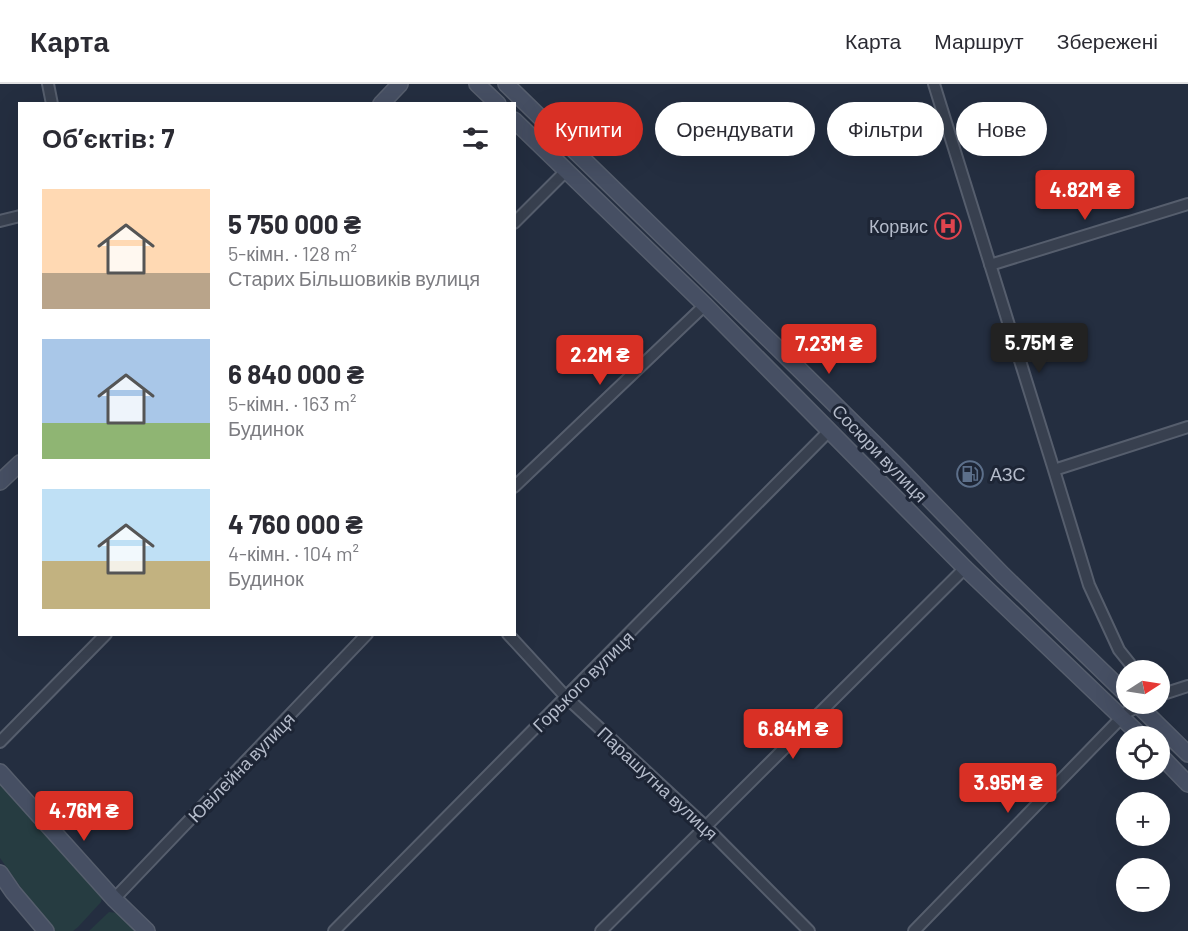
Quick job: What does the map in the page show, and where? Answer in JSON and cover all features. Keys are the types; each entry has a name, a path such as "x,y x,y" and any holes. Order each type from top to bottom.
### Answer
{"street":[{"path":"48,84 52,102"},
{"path":"383,102 400,84"},
{"path":"477,84 496,102"},
{"name":"Сосюри вулиця","path":"506,84 809,378 1116,684"},
{"path":"934,84 1089,585 1119,650 1127,660"},
{"name":"Сосюри вулиця","path":"516,122 705,305 964,568 1131,726"},
{"path":"516,221 567,170"},
{"path":"990,265 1188,204"},
{"path":"0,221 18,216"},
{"path":"516,485 705,305"},
{"path":"1054,470 1188,427"},
{"name":"Горького вулиця","path":"334,931 830,430"},
{"path":"0,482 18,465"},
{"path":"601,931 964,568"},
{"path":"0,742 104,636"},
{"name":"Ювілейна вулиця","path":"114,899 365,636"},
{"name":"Парашутна вулиця","path":"510,636 566,698 706,827 810,931"},
{"path":"1170,692 1188,686"},
{"path":"915,931 1125,714"},
{"path":"1150,714 1188,754"},
{"path":"1170,765 1188,784"},
{"path":"0,772 114,899 147,931"},
{"path":"0,873 46,931"}],"green space":[{"path":"0,781 28,815 100,891 101,902 73,931 55,931 0,858"},
{"path":"109,912 122,916 138,931 89,931"}],"place":[{"name":"Корвис","path":"948,226"},
{"name":"АЗС","path":"970,474"}]}
